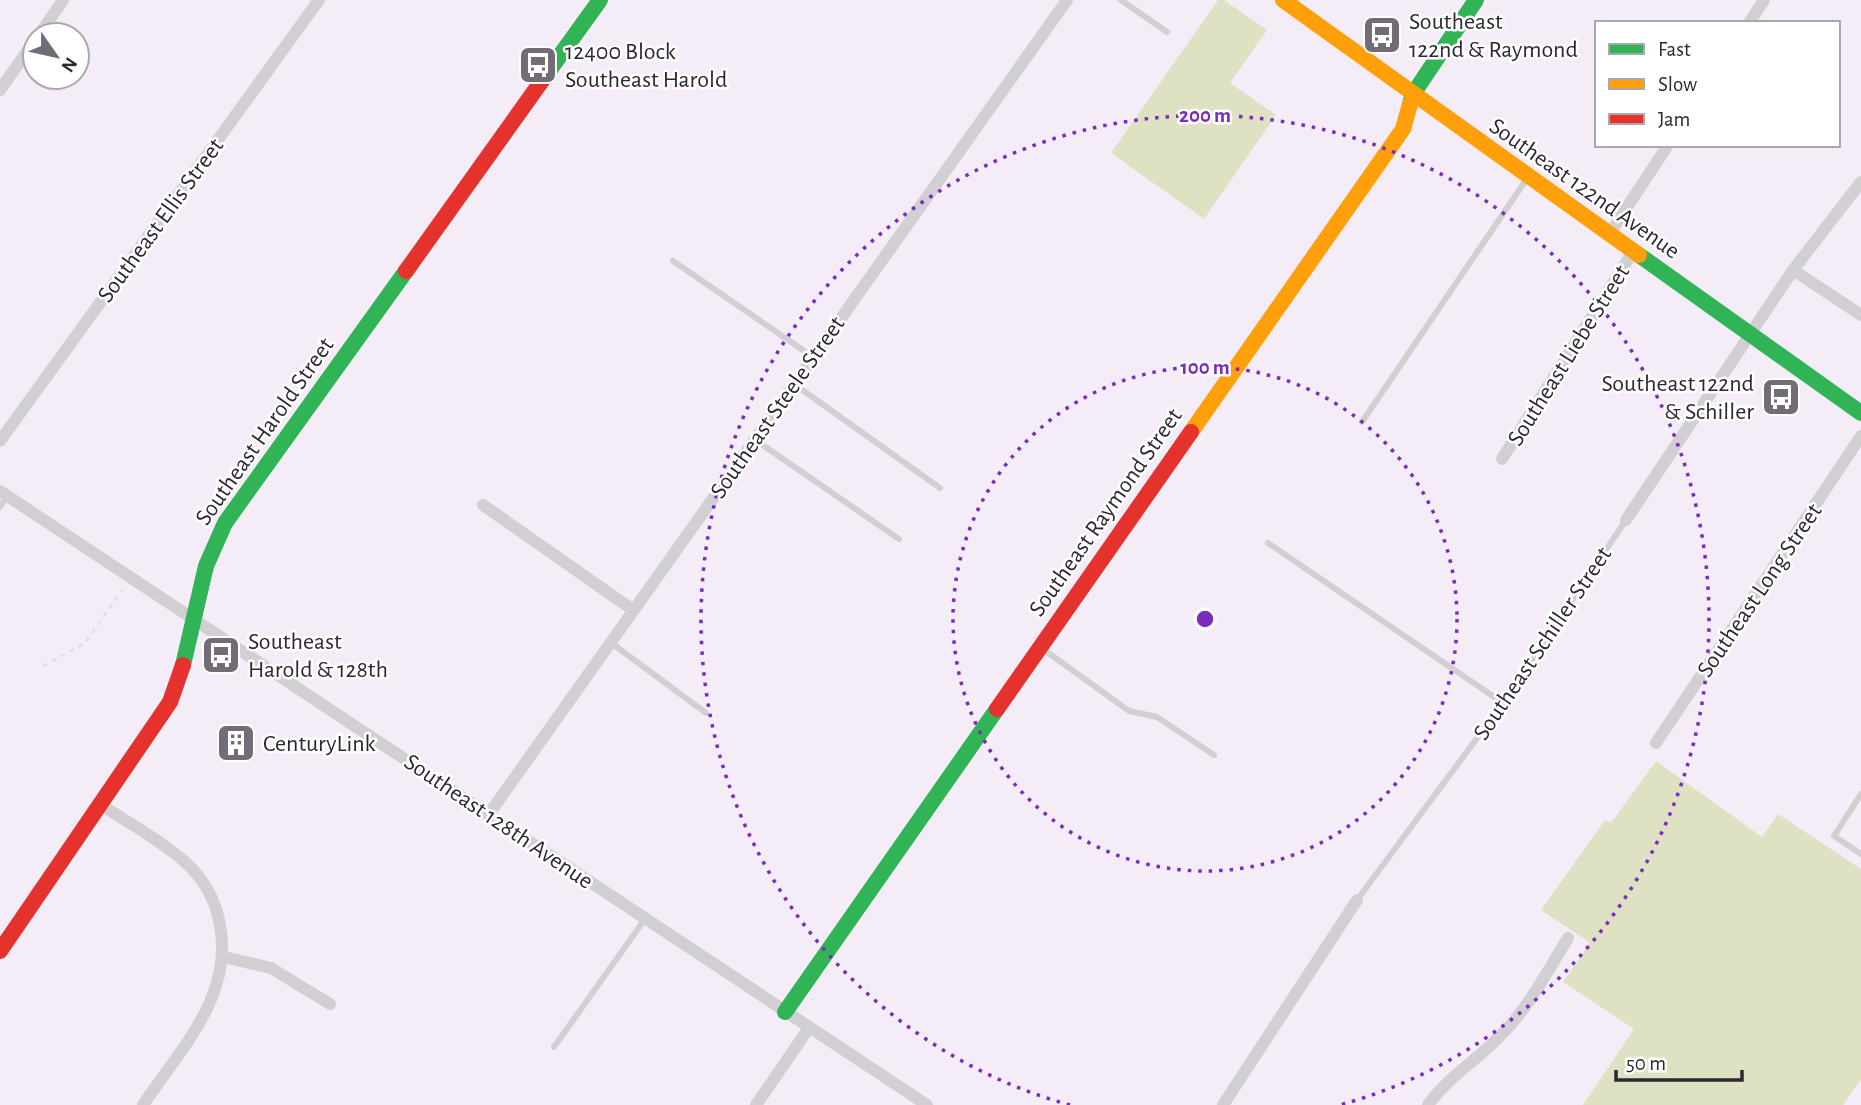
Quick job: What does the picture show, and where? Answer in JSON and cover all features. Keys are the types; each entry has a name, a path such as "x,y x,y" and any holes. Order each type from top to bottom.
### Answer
{"street":[{"path":"48,21 63,0"},
{"name":"Southeast Ellis Street","path":"0,441 319,0"},
{"name":"Southeast Harold Street","path":"0,951 170,702 188,656 205,564 225,523 600,0"},
{"name":"Southeast Steele Street","path":"489,814 1067,0"},
{"name":"Southeast 122nd Avenue","path":"1283,0 1861,413"},
{"name":"Southeast Raymond Street","path":"785,1012 1403,129 1413,94 1476,0"},
{"path":"1750,21 1764,0"},
{"path":"0,90 21,60"},
{"name":"Southeast Liebe Street","path":"1610,233 1667,147"},
{"name":"Southeast Schiller Street","path":"1626,520 1793,270 1861,182"},
{"name":"Southeast Liebe Street","path":"1502,459 1634,250"},
{"path":"1793,270 1861,315"},
{"name":"Southeast Long Street","path":"1656,743 1861,436"},
{"name":"Southeast 128th Avenue","path":"3,498 194,619 927,1105"},
{"path":"483,505 633,610"},
{"path":"101,805 167,848 202,880 217,910 224,957 217,990 208,1008 143,1105"},
{"name":"Southeast Schiller Street","path":"1223,1105 1357,900"},
{"path":"1428,1105 1441,1087 1497,1040 1521,1014 1568,938"},
{"path":"224,957 271,968 330,1004"},
{"path":"756,1105 809,1028"}],"lane":[{"path":"1121,0 1167,32"},
{"path":"1362,422 1529,176"},
{"path":"673,261 813,357"},
{"path":"794,384 940,488"},
{"path":"754,439 899,539"},
{"name":"Southeast Schiller Street","path":"1357,900 1503,703 1626,520"},
{"path":"1268,543 1503,703"},
{"path":"610,642 706,713"},
{"path":"1039,646 1129,711 1157,717 1214,755"},
{"path":"1861,794 1834,836 1861,854"},
{"path":"554,1047 645,919"}],"path":[{"path":"43,666 85,643 130,577"}],"green space":[{"path":"1218,0 1224,0 1267,30 1230,83 1276,115 1204,219 1111,153"},
{"path":"1656,761 1762,837 1778,814 1861,869 1861,1079 1843,1105 1583,1105 1634,1029 1563,982 1590,943 1541,910 1605,820 1611,823"}],"traffic: fast":[{"path":"546,75 600,0"},
{"path":"1410,104 1413,94 1476,0"},
{"path":"1639,255 1861,413"},
{"path":"183,665 206,566 225,523 406,271"},
{"path":"785,1012 997,709"}],"traffic: slow":[{"path":"1283,0 1639,255"},
{"path":"1191,432 1403,129 1410,104"}],"traffic: jam":[{"path":"406,271 546,75"},
{"path":"997,709 1191,432"},
{"path":"0,951 170,702 183,665"}],"place":[{"name":"Southeast 122nd & Raymond","path":"1382,35"},
{"name":"12400 Block Southeast Harold","path":"538,65"},
{"name":"Southeast 122nd & Schiller","path":"1781,397"},
{"name":"Southeast Harold & 128th","path":"221,655"},
{"name":"CenturyLink","path":"236,743"}]}
